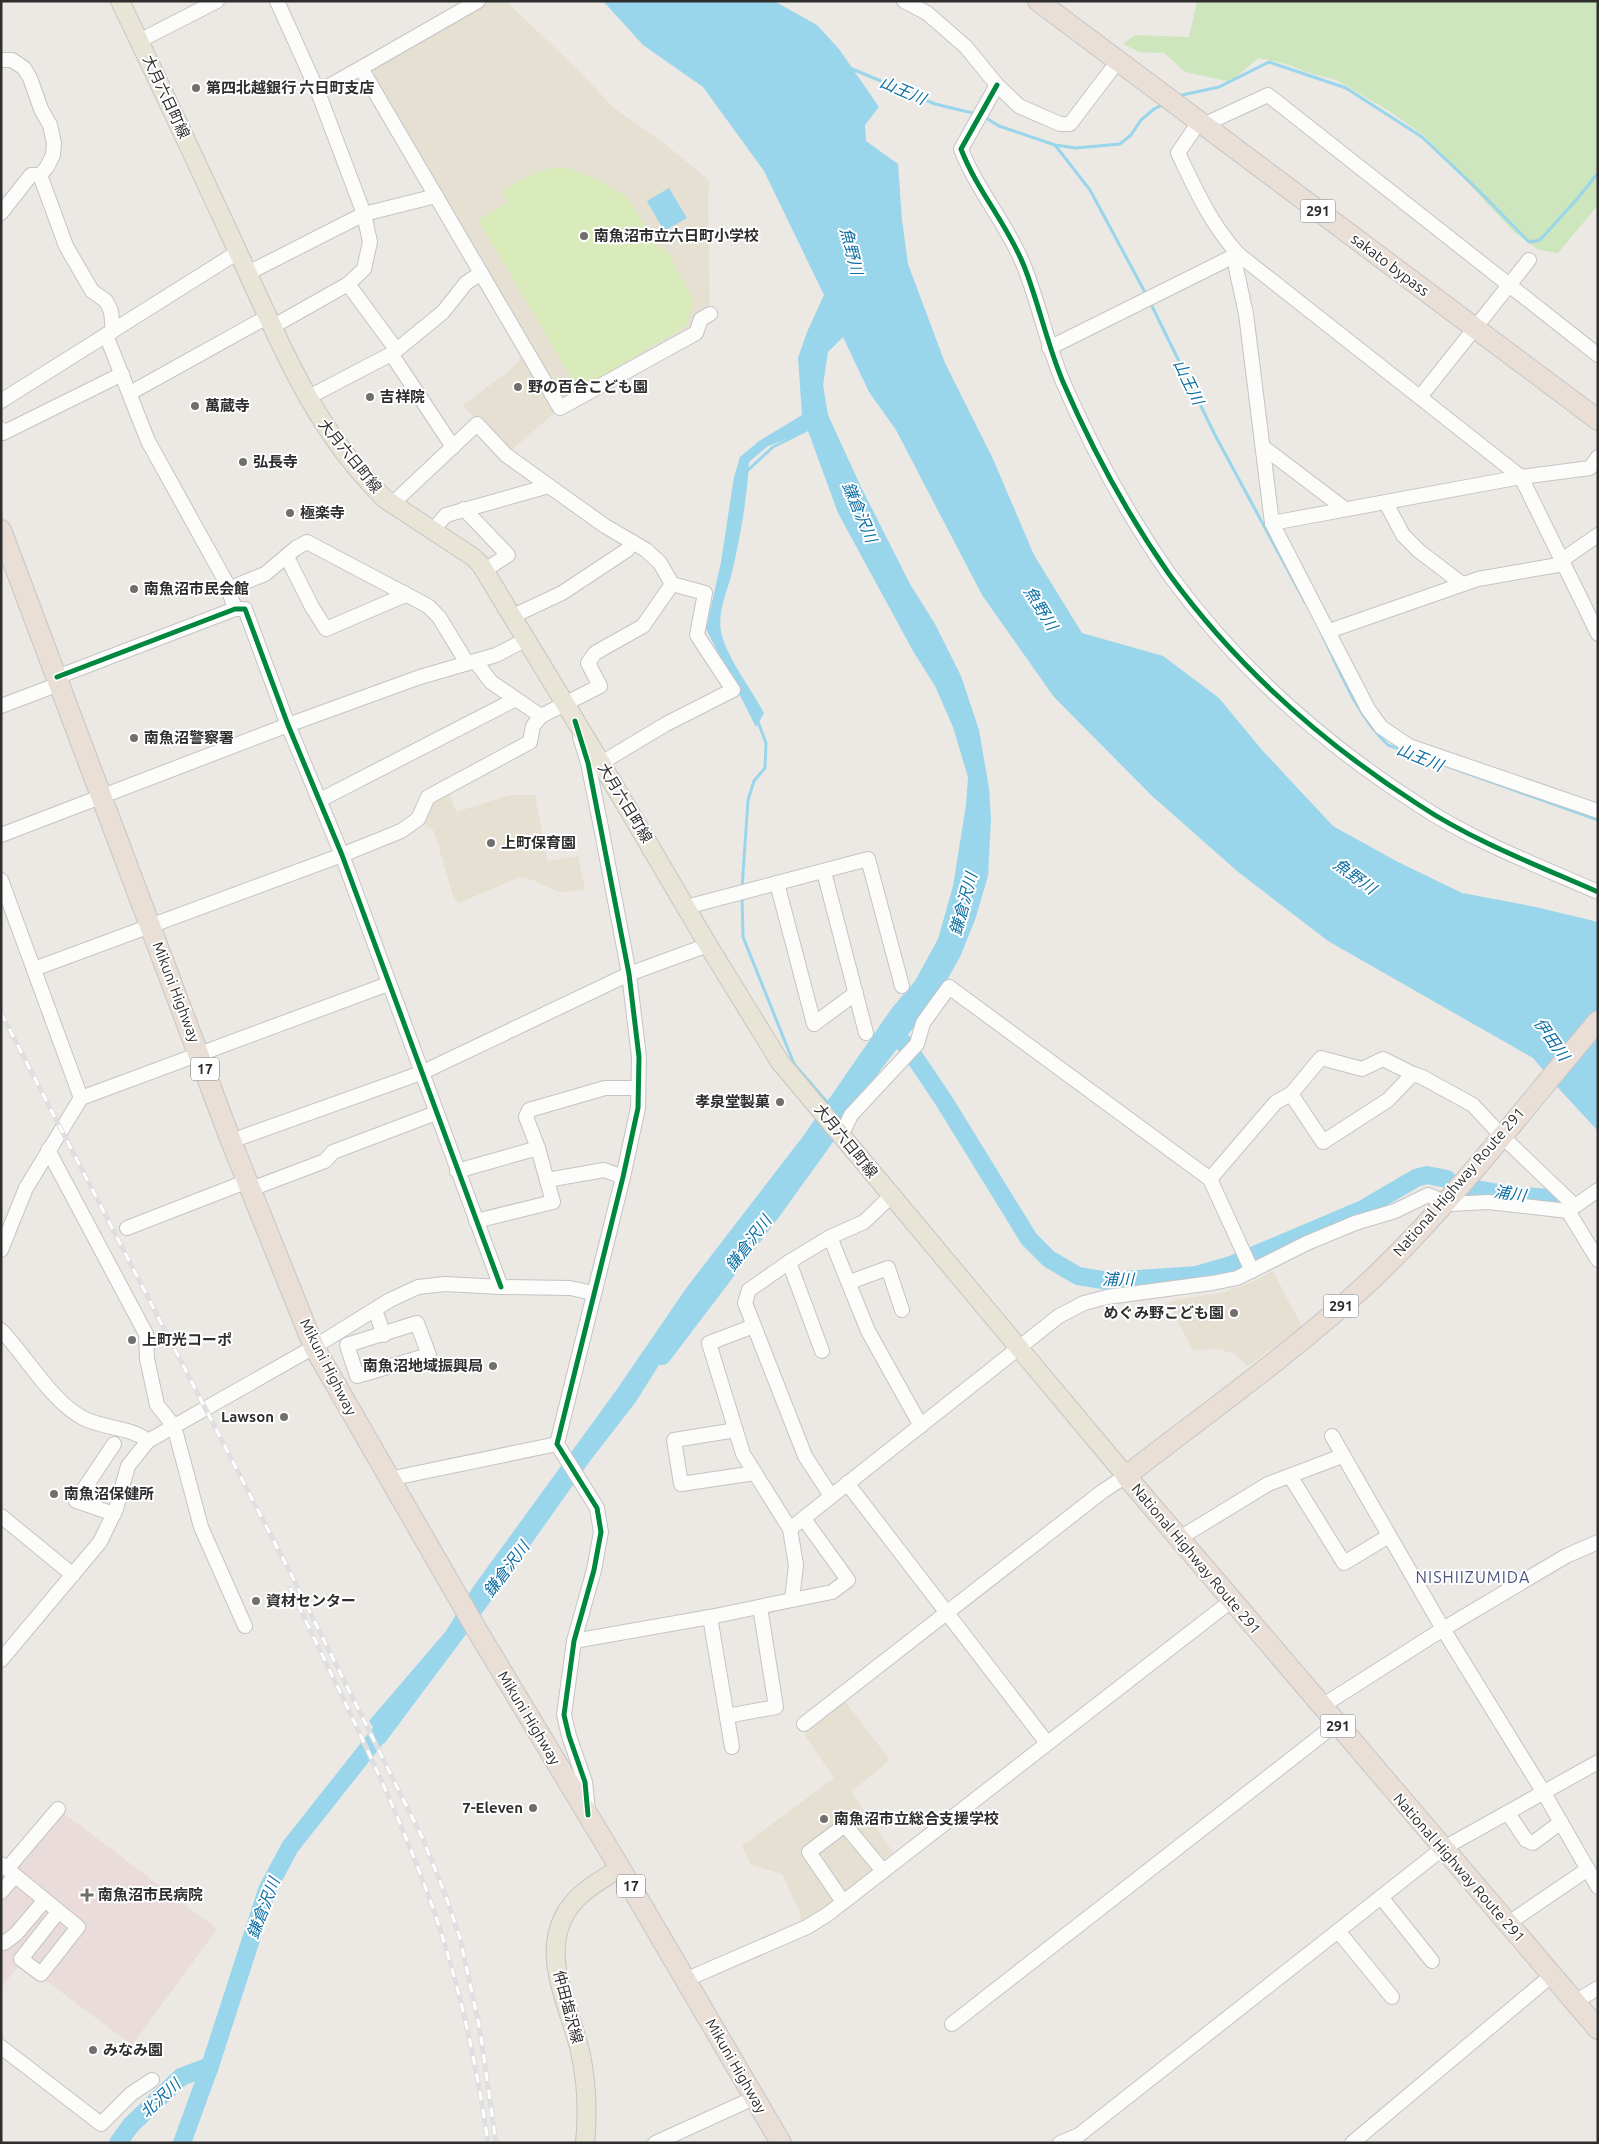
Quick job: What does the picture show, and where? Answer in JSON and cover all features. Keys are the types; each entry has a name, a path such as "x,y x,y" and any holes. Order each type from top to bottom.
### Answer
{"highway":[{"name":"sakato bypass","path":"1038,1 1598,420"},
{"name":"Mikuni Highway","path":"1,530 200,1054 231,1141 314,1347 478,1632 620,1868 781,2143"},
{"name":"National Highway Route 291","path":"1598,1021 1447,1201 1340,1308 1126,1476 1442,1849 1598,2029"}],"main road":[{"name":"大月六日町線","path":"120,1 270,322 307,398 327,430 373,487 392,504 473,557 485,570 708,945 780,1062 1126,1476"},
{"name":"仲田塩沢線","path":"585,2143 587,2107 585,2080 575,2030 558,1972 556,1939 560,1924 567,1910 576,1900 589,1888 620,1868"}],"street":[{"path":"139,41 217,1"},
{"path":"130,393 348,284 364,269 370,242 364,214 318,92 277,1"},
{"path":"318,92 478,1"},
{"path":"904,1 926,13 966,47 997,85 1019,106 1060,124 1070,124 1118,62"},
{"path":"1,60 12,60 24,68 30,78 41,109 50,125 54,143 53,155 48,167 40,175 31,175 1,213"},
{"path":"361,68 560,408 696,332 701,319 710,314"},
{"path":"997,85 961,150 966,164 1008,233 1024,265 1049,348 1089,438 1120,496 1170,574 1213,628 1288,706 1343,751 1420,806 1467,832 1598,892"},
{"path":"1598,354 1268,95 1201,123 1178,153 1212,221 1238,254 1521,477 1598,634"},
{"path":"40,175 66,246 92,291 106,301 111,312 110,333 122,374 148,440 228,589 235,609"},
{"path":"248,273 364,214 436,196"},
{"path":"1,401 238,252"},
{"path":"1049,348 1238,254"},
{"path":"1238,254 1236,268 1246,314 1272,523 1368,709 1381,727 1409,746 1598,811"},
{"path":"1420,397 1529,260"},
{"path":"307,398 393,353 444,312 466,283 482,273"},
{"path":"348,284 395,348 392,355 453,447"},
{"path":"1,429 2,433 122,374"},
{"path":"392,504 477,424 506,456 604,526 646,550 660,563 672,584 705,593 697,635 733,690 666,724 601,763"},
{"path":"1264,447 1345,509"},
{"path":"1272,523 1521,477 1590,468 1598,457"},
{"path":"432,531 446,515 549,486"},
{"path":"1386,503 1403,535 1418,550 1461,584"},
{"path":"464,509 508,555 485,570"},
{"path":"1329,631 1461,584 1563,562 1598,535"},
{"path":"228,589 265,574 296,548 307,542 428,606 439,617 472,663 491,682 541,716"},
{"path":"513,616 562,593 627,550 632,542"},
{"path":"287,557 312,607 326,629 403,596 404,593"},
{"path":"34,969 150,924 342,855 401,831 418,819 428,797 530,742 533,726 541,716 600,686 588,663 595,653 643,626 672,584"},
{"path":"1,706 58,680 235,609 244,609 288,725 342,855 420,1073 501,1287"},
{"path":"1,835 288,725 420,677 496,655 526,639"},
{"path":"320,800 516,699"},
{"path":"575,721 590,771 629,974 639,1057 638,1108 623,1177 557,1444 584,1484 597,1508 601,1532 594,1570 574,1641 564,1715 568,1736 585,1782 588,1816"},
{"path":"686,907 868,859 902,986"},
{"path":"824,872 866,1033"},
{"path":"1,880 81,1098"},
{"path":"777,883 814,1024 856,993"},
{"path":"231,1141 420,1073 629,974 708,945"},
{"path":"1,1250 26,1188 81,1098 388,984"},
{"path":"841,1136 851,1115 917,1044 923,1023 949,987 1210,1179 1252,1271"},
{"path":"1210,1179 1276,1102 1291,1094 1322,1058 1362,1069 1384,1059 1473,1105 1496,1130"},
{"path":"1291,1094 1323,1142 1388,1100 1412,1074"},
{"path":"476,1221 553,1202 538,1148 526,1117 529,1110 605,1088 638,1088"},
{"path":"127,1228 249,1185 325,1161 334,1152 436,1113"},
{"path":"1508,1142 1572,1209 1598,1260"},
{"path":"457,1171 538,1148"},
{"path":"48,1150 146,1334 147,1359 158,1405 174,1426 201,1527 245,1626"},
{"path":"547,1180 604,1170 623,1177"},
{"path":"790,1529 1059,1316 1084,1303 1107,1297 1237,1278 1307,1243 1355,1222 1395,1211 1428,1195 1447,1201 1450,1204 1488,1202 1572,1209 1598,1190"},
{"path":"832,1496 806,1456 745,1303 749,1290 789,1262 830,1237 864,1222 891,1196"},
{"path":"830,1237 850,1282 868,1331 920,1426"},
{"path":"789,1262 822,1351"},
{"path":"850,1282 888,1268 902,1310"},
{"path":"1,1660 100,1542 114,1514 128,1466 148,1441 418,1287 445,1284 570,1288 593,1293"},
{"path":"375,1310 384,1335"},
{"path":"417,1323 429,1355 357,1376 347,1346 384,1335 417,1323"},
{"path":"754,1326 709,1343 743,1454 790,1529 796,1565 792,1600"},
{"path":"1,1330 19,1349 60,1401 83,1418 139,1434 148,1441"},
{"path":"736,1430 674,1440 681,1484 755,1473"},
{"path":"1332,1436 1388,1536 1544,1793 1598,1887"},
{"path":"114,1444 76,1501 114,1514"},
{"path":"389,1479 557,1444"},
{"path":"1178,1539 1268,1484 1342,1456"},
{"path":"804,1724 1103,1491 1126,1476"},
{"path":"1290,1476 1344,1563 1388,1536"},
{"path":"847,1483 1047,1743"},
{"path":"1,1516 73,1575"},
{"path":"574,1641 710,1617 832,1592 848,1580 804,1519"},
{"path":"1322,1706 1443,1629 1566,1556 1598,1542"},
{"path":"686,1980 807,1927 843,1902 1231,1601"},
{"path":"727,1716 776,1707 760,1607"},
{"path":"710,1617 732,1748"},
{"path":"952,2024 1336,1724"},
{"path":"1060,2143 1079,2134 1442,1849 1598,1762"},
{"path":"1,1892 8,1869 58,1809"},
{"path":"1508,1813 1526,1840 1532,1843 1561,1822"},
{"path":"843,1902 809,1852 845,1825 883,1871"},
{"path":"8,1869 58,1912"},
{"path":"1507,1924 1588,1869"},
{"path":"1381,1897 1432,1961"},
{"path":"1,1942 4,1943 16,1934 44,1900"},
{"path":"1338,1931 1392,1997"},
{"path":"1352,2143 1552,1975"},
{"path":"1574,2002 1598,1988"},
{"path":"1,2047 101,2124 131,2094 152,2080"},
{"path":"655,2143 754,2098"}],"shaded area":[{"name":"南魚沼市立六日町小学校","path":"478,1 506,1 575,67 614,108 665,144 710,181 708,194 710,314 696,333 560,408 506,455 463,405 510,370 527,351 361,68"},
{"name":"上町保育園","path":"449,791 456,812 509,795 535,795 548,861 578,856 585,890 558,892 533,880 520,877 459,903 453,896 434,831 422,822 432,800"},
{"name":"めぐみ野こども園","path":"1273,1271 1302,1327 1248,1366 1234,1354 1219,1349 1193,1350 1169,1302 1222,1293 1250,1283"},
{"name":"南魚沼市立総合支援学校","path":"841,1696 890,1760 851,1792 898,1859 807,1927 801,1921 799,1910 782,1874 751,1865 742,1846 834,1778 806,1737 804,1724"},
{"name":"南魚沼市民病院","path":"58,1809 217,1929 132,2045 21,1962 1,1988 1,1856 9,1862"}],"green space":[{"path":"1197,1 1598,1 1598,205 1558,253 1539,250 1514,232 1423,135 1389,111 1336,80 1312,74 1283,63 1258,58 1231,82 1185,72 1164,53 1139,52 1123,44 1135,35 1189,37"},
{"path":"558,167 572,169 592,177 624,195 633,206 655,244 669,253 694,302 686,326 594,381 574,382 478,220 508,202 502,192 515,183 542,170"}],"water":[{"path":"603,1 774,1 817,25 839,49 879,107 865,125 866,141 898,164 902,220 908,264 945,363 993,459 1034,555 1082,633 1163,656 1219,698 1262,750 1333,826 1396,861 1462,893 1536,907 1598,922 1598,1131 1533,1058 1328,941 1237,871 1151,795 1054,697 982,595 896,430 869,392 843,337 828,352 823,385 828,415 861,487 910,584 935,624 961,676 979,730 989,788 991,819 988,876 975,920 960,957 938,996 855,1103 816,1142 702,1297 635,1403 590,1461 488,1605 384,1744 369,1721 446,1631 473,1587 615,1392 687,1287 804,1135 892,1008 915,981 938,939 953,886 966,805 968,777 953,727 935,686 913,651 838,513 808,431 768,446 749,462 741,529 722,607 721,631 728,651 764,713 756,727 706,629 721,562 734,477 740,457 759,441 802,415 798,358 807,332 824,295 764,171 703,87 643,45"},
{"path":"669,188 687,218 664,231 647,201"}],"waterway":[{"path":"1182,95 1219,87 1269,62 1346,88 1422,137 1529,242 1540,240 1598,173"},
{"name":"山王川","path":"850,68 935,104 977,114"},
{"path":"983,116 999,126 1055,145 1076,148 1120,144 1131,135 1141,120 1154,109 1164,104"},
{"name":"山王川","path":"1055,145 1090,190 1147,296"},
{"name":"山王川","path":"1150,302 1215,435 1305,602"},
{"path":"747,471 773,447 805,431"},
{"name":"山王川","path":"1321,632 1358,706 1388,745 1598,820"},
{"path":"742,888 748,800 754,781 765,768 766,743 757,719"},
{"path":"742,897 743,937 794,1064 828,1103"},
{"name":"浦川","path":"892,1033 907,1046 944,1101 1029,1239 1049,1259 1078,1276 1109,1281 1197,1275 1231,1265 1363,1209 1416,1178 1427,1175 1447,1179"},
{"name":"鎌倉沢川","path":"662,1356 773,1210 840,1117 850,1096"},
{"name":"浦川","path":"1470,1188 1511,1195 1550,1198"},
{"name":"鎌倉沢川","path":"182,2143 210,2066 267,1890 290,1847 392,1718"},
{"name":"北沢川","path":"118,2143 131,2125 181,2077 210,2066"}],"railway":[{"path":"1,1013 294,1580 422,1837 460,1938 480,2030 496,2143"},
{"path":"290,1588 385,1790 420,1872 435,1914 467,2027 488,2143"}],"cycle path":[{"path":"997,85 961,149 975,179 1010,236 1024,266 1057,368 1086,432 1125,505 1169,574 1195,608 1252,671 1349,756 1419,805 1461,830 1598,892"},
{"path":"57,677 235,609 245,609 288,725 342,855 501,1287"},
{"path":"575,721 588,763 629,974 639,1057 638,1108 623,1177 557,1444 597,1508 601,1532 594,1570 574,1641 564,1715 569,1736 585,1782 588,1815"}],"place":[{"name":"第四北越銀行 六日町支店","path":"196,88"},
{"name":"南魚沼市立六日町小学校","path":"584,236"},
{"name":"野の百合こども園","path":"518,387"},
{"name":"吉祥院","path":"370,397"},
{"name":"萬蔵寺","path":"195,406"},
{"name":"弘長寺","path":"243,462"},
{"name":"極楽寺","path":"290,513"},
{"name":"南魚沼市民会館","path":"134,589"},
{"name":"南魚沼警察署","path":"134,738"},
{"name":"上町保育園","path":"491,843"},
{"name":"孝泉堂製菓","path":"780,1102"},
{"name":"めぐみ野こども園","path":"1234,1313"},
{"name":"上町光コーポ","path":"132,1340"},
{"name":"南魚沼地域振興局","path":"493,1366"},
{"name":"Lawson","path":"284,1417"},
{"name":"南魚沼保健所","path":"54,1494"},
{"name":"資材センター","path":"256,1601"},
{"name":"7-Eleven","path":"533,1808"},
{"name":"南魚沼市立総合支援学校","path":"824,1819"},
{"name":"南魚沼市民病院","path":"87,1895"},
{"name":"みなみ園","path":"93,2050"}],"district":[{"name":"NISHIIZUMIDA","path":"1473,1577"}],"water label":[{"name":"魚野川","path":"852,251"},
{"name":"魚野川","path":"1041,608"},
{"name":"魚野川","path":"1355,876"},
{"name":"伊田川","path":"1552,1039"}]}
